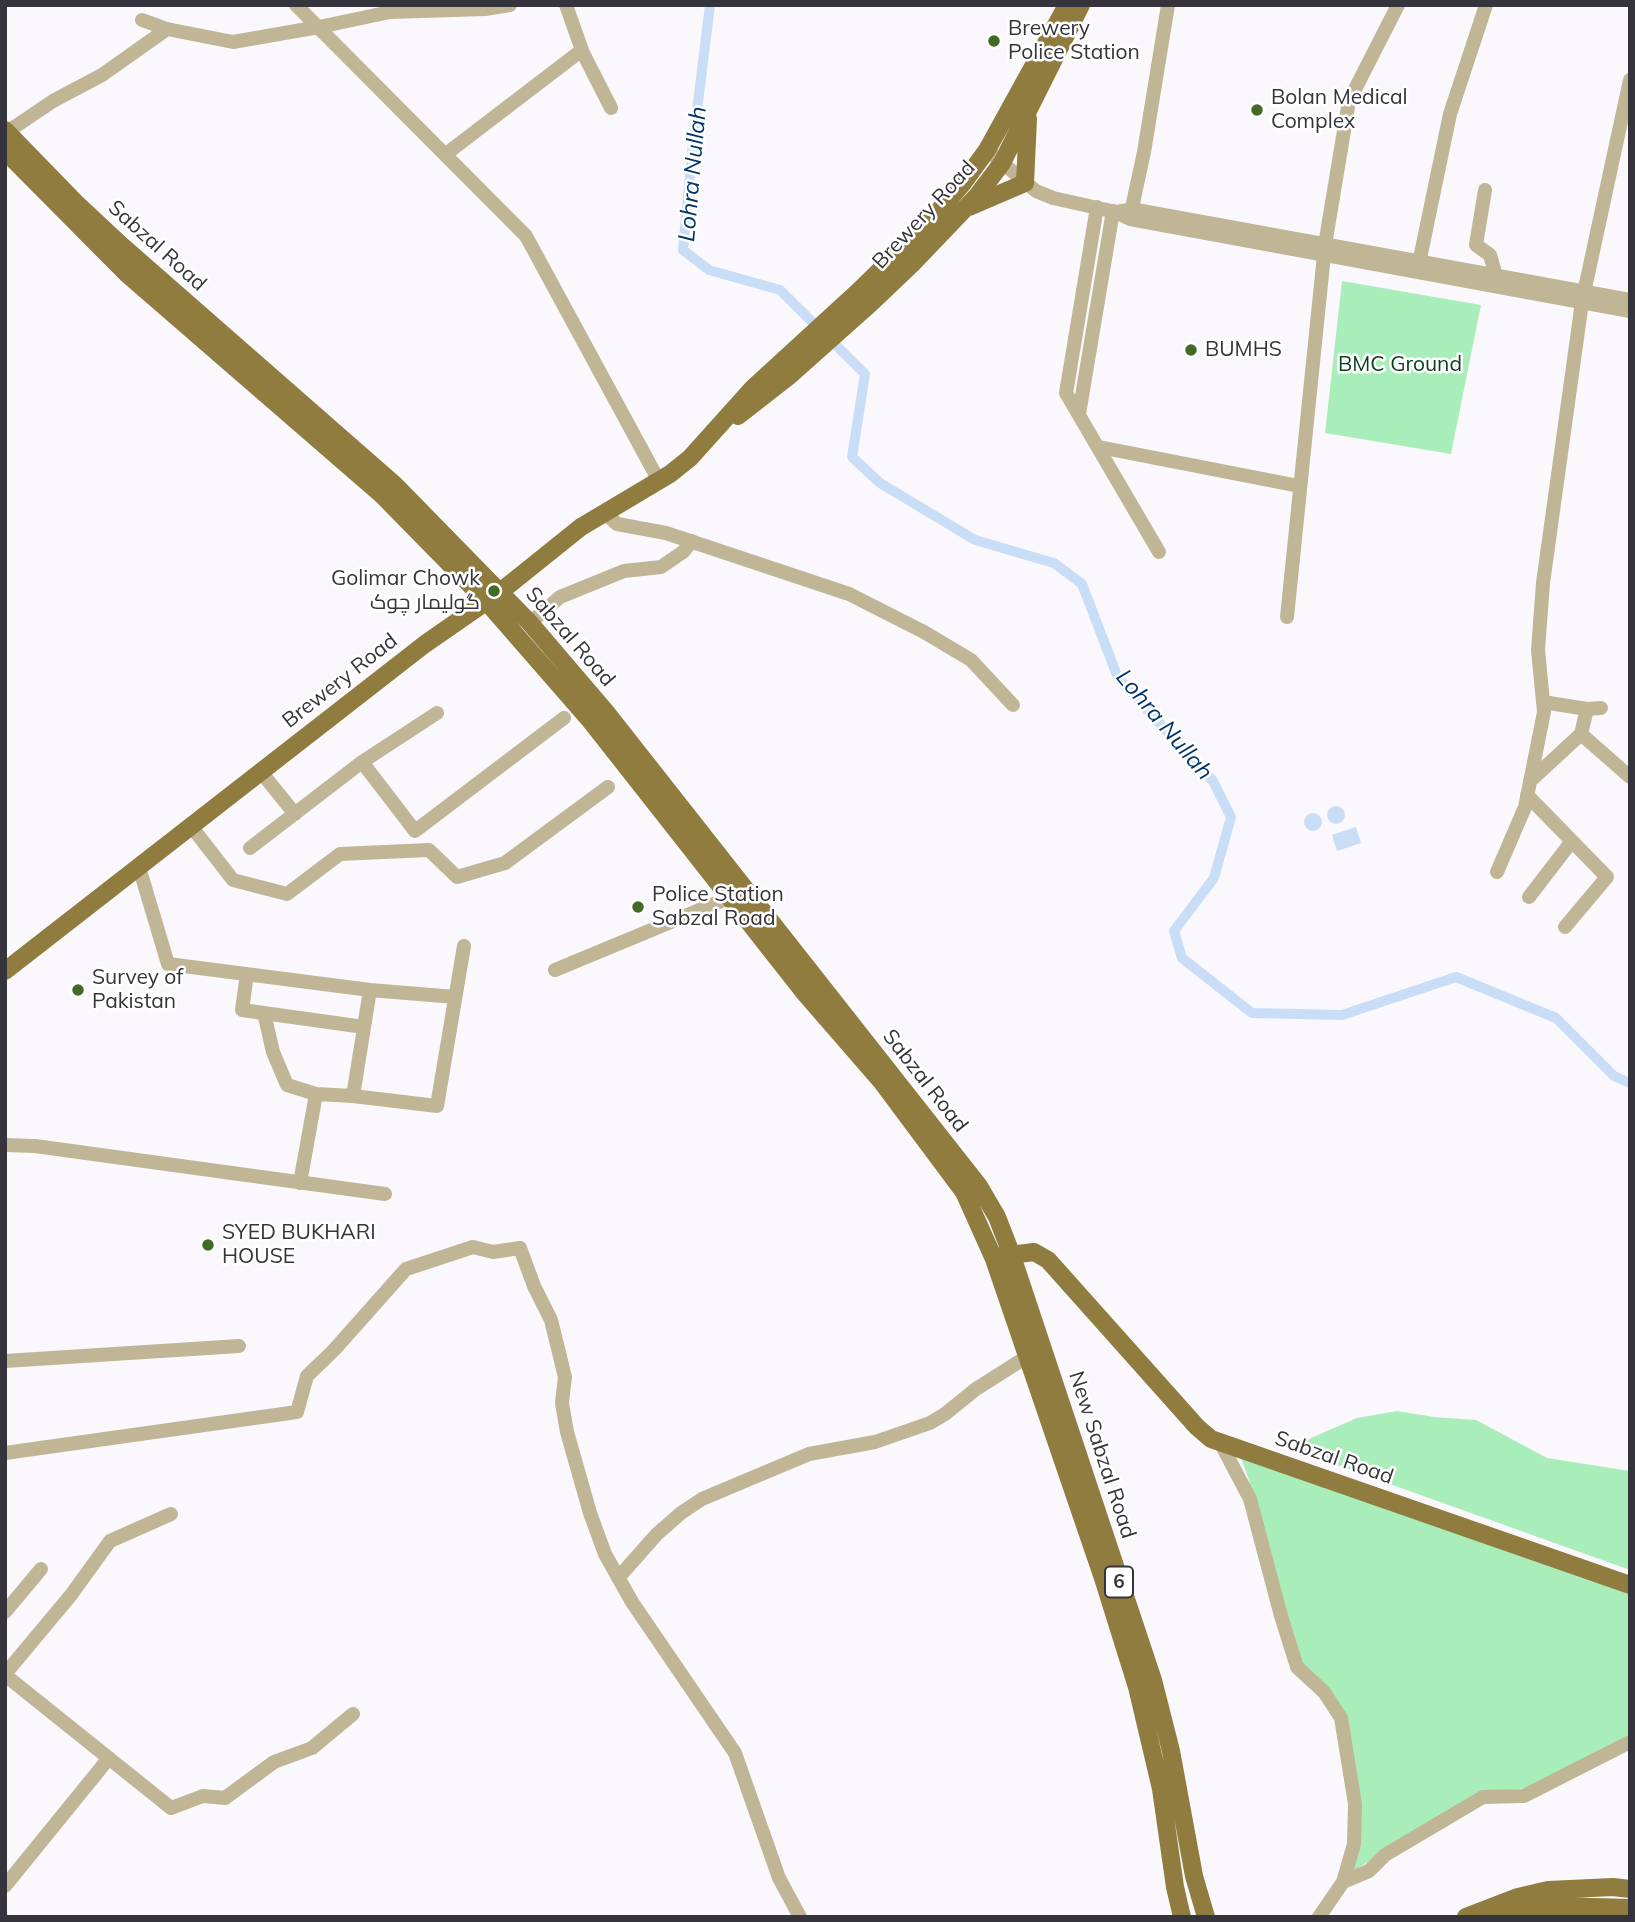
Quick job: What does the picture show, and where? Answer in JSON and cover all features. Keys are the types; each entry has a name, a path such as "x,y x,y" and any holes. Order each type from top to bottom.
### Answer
{"main road":[{"name":"Brewery Road","path":"866,296 988,150 1067,5"},
{"name":"Brewery Road","path":"5,971 425,644 494,597 581,527 659,481 690,458 752,389 783,370 966,209 1002,163 1080,5"},
{"path":"966,209 1025,183 1028,111"},
{"name":"Sabzal Road","path":"6,131 204,329 494,597 530,623 606,712 717,867 731,897 803,991 882,1082 964,1192 1003,1256"},
{"name":"Sabzal Road","path":"5,151 127,274 204,329"},
{"name":"Sabzal Road","path":"494,597 589,719 717,867 979,1186 997,1217 1003,1256"},
{"name":"Sabzal Road","path":"1003,1256 1034,1252 1048,1260 1197,1427 1211,1439 1630,1585"},
{"name":"New Sabzal Road","path":"1003,1256 1028,1356 1137,1687 1161,1789 1182,1917"},
{"name":"New Sabzal Road","path":"1003,1256 1153,1680 1171,1751 1194,1876 1206,1917"},
{"path":"1466,1917 1518,1897 1548,1890 1613,1887 1630,1889"},
{"path":"1505,1917 1555,1906 1630,1908"}],"street":[{"path":"296,5 526,236 659,481"},
{"path":"142,20 167,29 233,42 390,12 485,9 510,5"},
{"path":"566,5 582,50 611,108"},
{"path":"1079,414 1122,213 1144,152 1168,5"},
{"path":"1287,617 1325,250 1349,101 1398,5"},
{"path":"1418,266 1450,114 1486,5"},
{"path":"6,131 102,75 167,29"},
{"path":"446,154 582,50"},
{"path":"1497,872 1525,807 1544,712 1538,650 1543,583 1583,297 1630,80"},
{"path":"988,150 1025,183 1053,198 1583,297 1630,300"},
{"path":"1485,190 1476,245 1490,256 1496,275"},
{"path":"1097,207 1066,393 1160,552"},
{"path":"1418,266 1496,275 1630,311"},
{"path":"1099,447 1299,486"},
{"path":"605,513 617,524 666,533 849,594 924,632 971,660 1013,705"},
{"path":"530,623 560,597 624,570 661,567 683,552 692,541"},
{"path":"1529,788 1581,734 1594,708 1543,702"},
{"path":"250,848 362,762 437,713"},
{"path":"362,762 415,831 564,718"},
{"path":"1581,734 1630,777"},
{"path":"261,772 295,814"},
{"path":"191,826 233,880 287,894 340,854 429,850 457,877 505,863 608,787"},
{"path":"1529,788 1572,841 1607,877 1564,928"},
{"path":"1529,897 1572,841"},
{"path":"139,867 168,964 370,990 455,997"},
{"path":"555,970 731,897"},
{"path":"264,1013 273,1052 288,1085 316,1094 437,1106 464,946"},
{"path":"247,974 242,1010 364,1027"},
{"path":"353,1096 370,990"},
{"path":"300,1182 316,1094"},
{"path":"5,1145 35,1146 385,1194"},
{"path":"5,1453 297,1412 307,1376 334,1350 406,1269 473,1247 493,1252 520,1248 534,1286 551,1320 565,1377 562,1403 567,1432 605,1555 632,1602 736,1753 779,1878 800,1917"},
{"path":"5,1361 239,1346"},
{"path":"618,1578 657,1534 702,1499 809,1454 875,1442 930,1423 976,1389 1028,1356"},
{"path":"1220,1443 1250,1499 1297,1667 1324,1692 1341,1718 1355,1804 1354,1844 1343,1882 1319,1917"},
{"path":"171,1514 110,1541 71,1595 5,1674 171,1808 203,1796 225,1798 274,1762 313,1748 353,1714"},
{"path":"5,1612 41,1569"},
{"path":"1343,1882 1369,1871 1385,1854 1483,1797 1524,1796 1630,1742"},
{"path":"5,1886 108,1758"}],"green space":[{"name":"BMC Ground","path":"1342,281 1481,305 1451,454 1325,433"},
{"path":"1397,1411 1476,1420 1547,1458 1630,1471 1630,1570 1295,1450 1311,1438 1357,1418"},
{"path":"1238,1450 1630,1585 1630,1739 1526,1788 1483,1794 1417,1828 1356,1870 1349,1871 1348,1729 1298,1661 1248,1477"}],"water":[{"path":"1336,806 1342,809 1345,815 1342,821 1336,824 1330,821 1327,815 1330,809"},
{"path":"1313,813 1319,816 1322,822 1319,828 1313,831 1307,828 1304,822 1307,816"},
{"path":"1356,827 1361,843 1337,851 1332,835"}],"waterway":[{"name":"Lohra Nullah","path":"710,5 683,250 709,270 780,290 865,374 852,457 880,483 975,540 1054,563 1082,584 1118,678 1213,781 1231,817 1214,878 1174,931 1182,958 1252,1013 1342,1015 1456,977 1556,1018 1614,1076 1630,1083"}],"place":[{"name":"Brewery Police Station","path":"994,41"},
{"name":"Bolan Medical Complex","path":"1257,110"},
{"name":"BUMHS","path":"1191,350"},
{"name":"Golimar Chowk گولیمار چوک","path":"494,591"},
{"name":"Police Station Sabzal Road","path":"638,907"},
{"name":"Survey of Pakistan","path":"78,990"},
{"name":"SYED BUKHARI HOUSE","path":"208,1245"}]}
